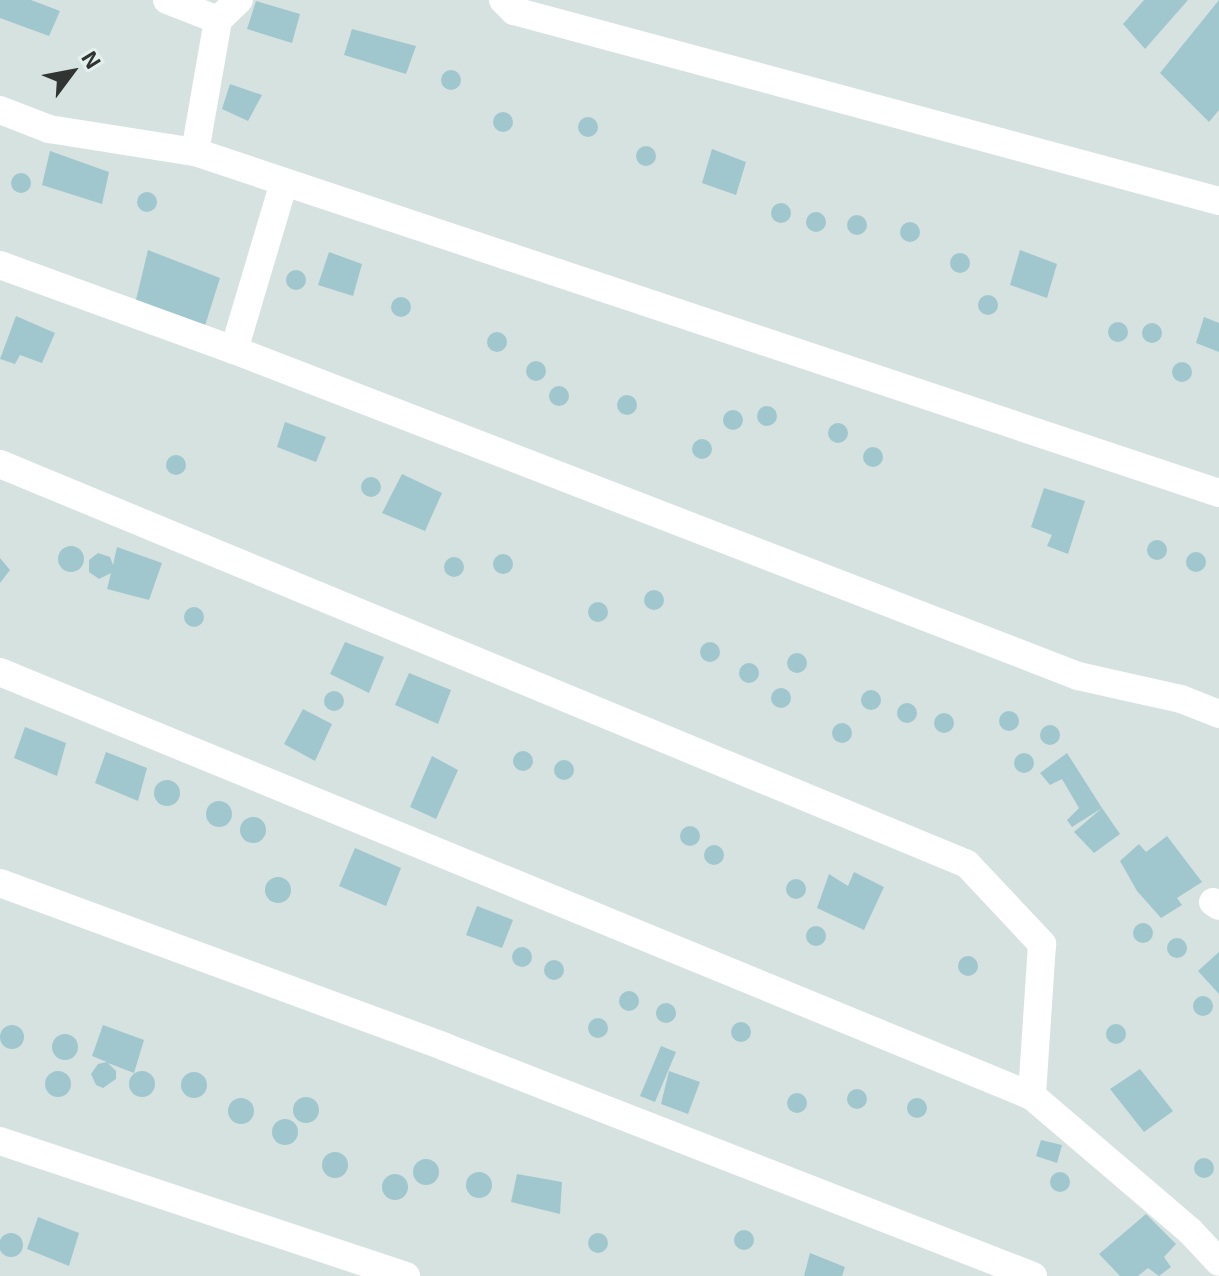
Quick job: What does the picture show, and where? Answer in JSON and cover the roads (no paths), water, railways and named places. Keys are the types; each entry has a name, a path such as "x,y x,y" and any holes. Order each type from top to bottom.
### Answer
{"street":[{"path":"167,0 218,20"},
{"path":"195,152 218,20 239,0"},
{"path":"503,0 514,11 1219,201"},
{"path":"0,110 49,129 195,152 1219,493"},
{"path":"234,350 284,182"},
{"path":"0,265 234,350 1078,676 1181,699 1219,714"},
{"path":"0,464 967,864 1042,944 1032,1096"},
{"path":"0,672 1032,1096 1190,1231 1219,1262"},
{"path":"0,883 445,1047 1033,1276"},
{"path":"0,1141 406,1276"}]}
